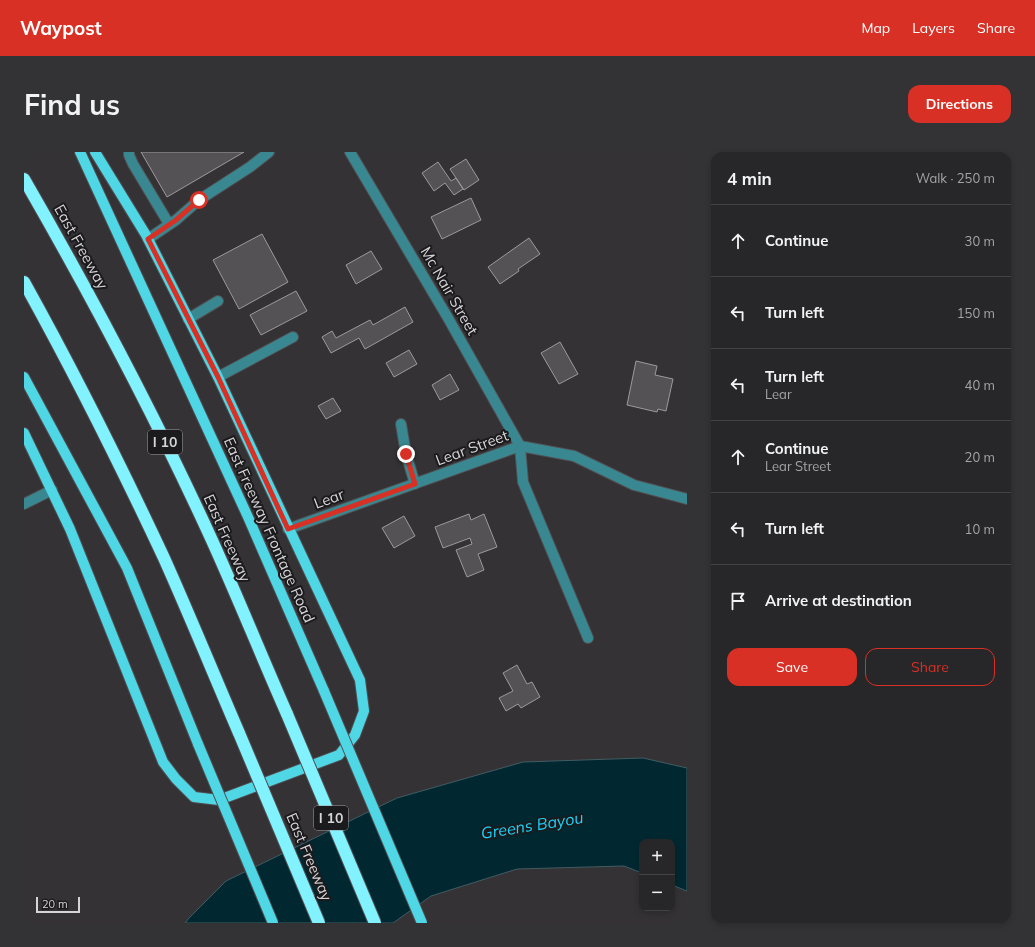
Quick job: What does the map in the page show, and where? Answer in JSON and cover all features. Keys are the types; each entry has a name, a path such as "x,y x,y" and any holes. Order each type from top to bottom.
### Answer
{"highway":[{"name":"East Freeway","path":"24,179 114,341 178,468 210,536 375,923"},
{"name":"East Freeway","path":"24,282 78,381 164,559 319,923"}],"main road":[{"name":"East Freeway Frontage Road","path":"80,152 248,517 324,691 422,923"},
{"path":"24,433 70,529 163,762 176,779 194,797 219,800 339,755 355,735 364,711 360,680 218,377 148,239 95,152"},
{"path":"24,376 127,568 198,744 274,923"}],"street":[{"path":"130,152 129,155 169,224"},
{"path":"148,239 199,200 250,167 269,152"},
{"name":"Mc Nair Street","path":"350,152 448,318 520,446"},
{"path":"188,319 218,301"},
{"path":"218,377 293,337"},
{"path":"401,424 406,454 415,484"},
{"path":"520,446 524,482 588,638"},
{"name":"Lear Street","path":"381,496 520,446 574,456 634,485 687,499"},
{"path":"24,504 52,490"},
{"name":"Lear","path":"288,529 381,496"}],"water":[{"name":"Greens Bayou","path":"643,758 687,768 687,891 675,886 675,839 639,839 639,872 624,866 517,869 431,896 393,923 185,923 226,881 397,798 523,762"}],"building":[{"path":"141,152 244,152 167,197"},
{"path":"466,159 479,180 464,190 450,169"},
{"path":"438,162 451,181 456,178 463,189 454,195 445,183 434,191 422,173"},
{"path":"471,198 481,220 442,239 431,217"},
{"path":"262,234 288,282 239,309 213,260"},
{"path":"529,238 540,254 500,284 488,267"},
{"path":"371,251 382,269 356,284 346,265"},
{"path":"296,291 307,311 261,335 250,315"},
{"path":"405,307 413,322 365,349 359,338 331,353 322,337 332,331 336,338 370,320 373,325"},
{"path":"560,342 578,374 559,384 541,353"},
{"path":"409,350 417,364 394,377 386,363"},
{"path":"636,361 657,366 655,375 673,379 666,411 658,409 657,412 627,405"},
{"path":"450,374 459,390 440,400 432,385"},
{"path":"333,398 341,411 326,419 318,406"},
{"path":"469,514 471,520 484,514 497,547 478,554 484,570 467,577 456,550 472,544 470,538 443,548 435,527"},
{"path":"404,516 415,536 394,548 382,528"},
{"path":"517,665 527,684 532,682 540,697 521,708 518,704 506,711 499,698 513,691 503,673"}],"route":[{"path":"199,200 176,220 148,239 218,377 288,529 415,484 406,454"}]}
